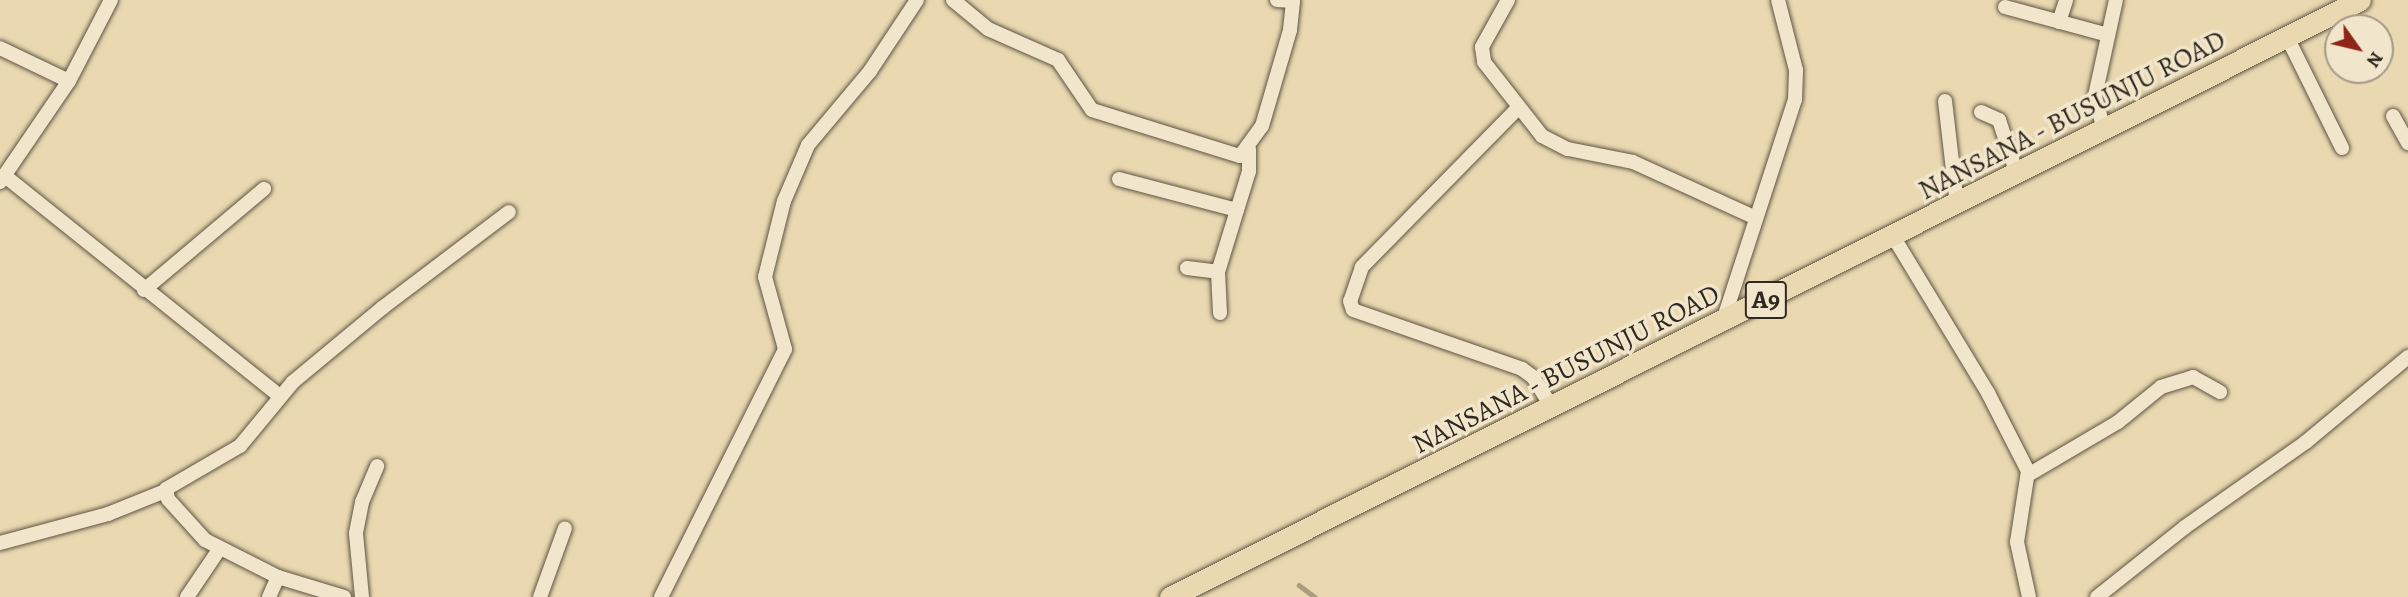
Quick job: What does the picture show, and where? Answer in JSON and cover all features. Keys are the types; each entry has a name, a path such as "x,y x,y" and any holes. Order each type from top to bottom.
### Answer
{"main road":[{"name":"NANSANA - BUSUNJU ROAD","path":"1170,597 1552,408 2360,0"}],"street":[{"path":"111,0 69,80 2,179 280,396"},
{"path":"661,597 785,349 765,277 784,201 808,145 860,84 917,0"},
{"path":"953,0 988,29 1058,60 1092,110 1228,155 1240,156 1249,149 1264,120 1290,30 1293,1 1277,0"},
{"path":"1508,0 1482,54 1518,108 1542,136 1568,149 1633,162 1756,218"},
{"path":"1723,322 1795,100 1796,70 1778,0"},
{"path":"2059,22 2066,0"},
{"path":"2104,130 2095,96 2116,0"},
{"path":"2005,7 2108,35"},
{"path":"2287,37 2342,148"},
{"path":"0,48 69,80"},
{"path":"1945,101 1957,204"},
{"path":"1518,108 1362,267 1350,301 1353,310 1522,369 1533,377 1552,408"},
{"path":"1981,113 1999,120 2017,174"},
{"path":"2393,116 2408,143"},
{"path":"1220,313 1218,272 1249,171 1249,149"},
{"path":"1119,179 1237,210"},
{"path":"144,290 264,189"},
{"path":"0,542 108,514 165,491 240,446 280,396 382,307 509,212"},
{"path":"1893,236 1988,393 2028,475 2017,542 2029,597"},
{"path":"1187,268 1218,272"},
{"path":"2097,597 2185,527 2306,442 2408,357"},
{"path":"2028,475 2118,422 2161,387 2193,377 2220,392"},
{"path":"362,597 356,533 362,502 377,466"},
{"path":"165,491 198,534 220,548 278,577 344,597"},
{"path":"540,597 565,528"},
{"path":"187,597 220,548"},
{"path":"269,597 278,577"}],"waterway":[{"path":"1299,585 1315,597"}]}
